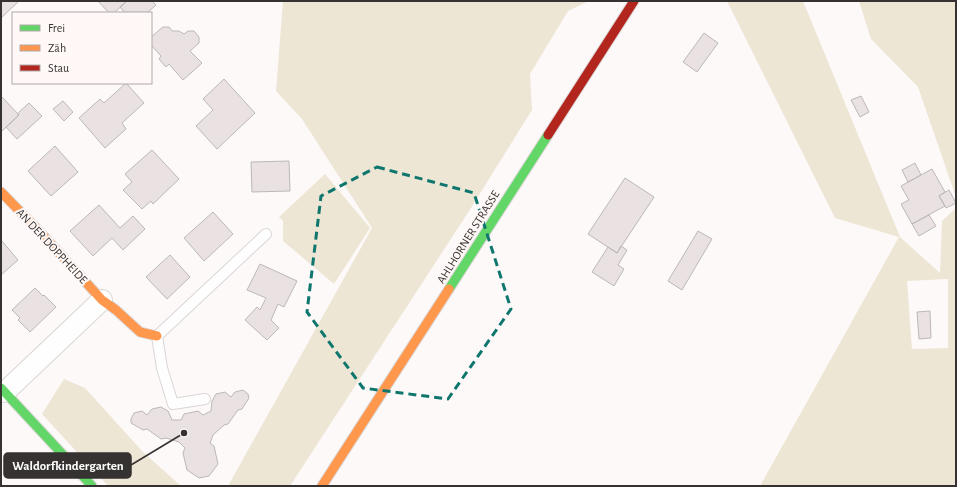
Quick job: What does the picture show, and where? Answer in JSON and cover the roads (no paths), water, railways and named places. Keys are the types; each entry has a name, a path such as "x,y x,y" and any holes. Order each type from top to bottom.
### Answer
{"street":[{"name":"AHLHORNER STRASSE","path":"322,486 634,1"},
{"name":"AN DER DOPPHEIDE","path":"1,192 102,300 116,310 140,332 157,336"},
{"path":"92,486 3,390 102,300"}],"lane":[{"path":"205,399 173,404 162,368 157,336 266,234"}],"place":[{"name":"Waldorfkindergarten","path":"184,433"}]}
